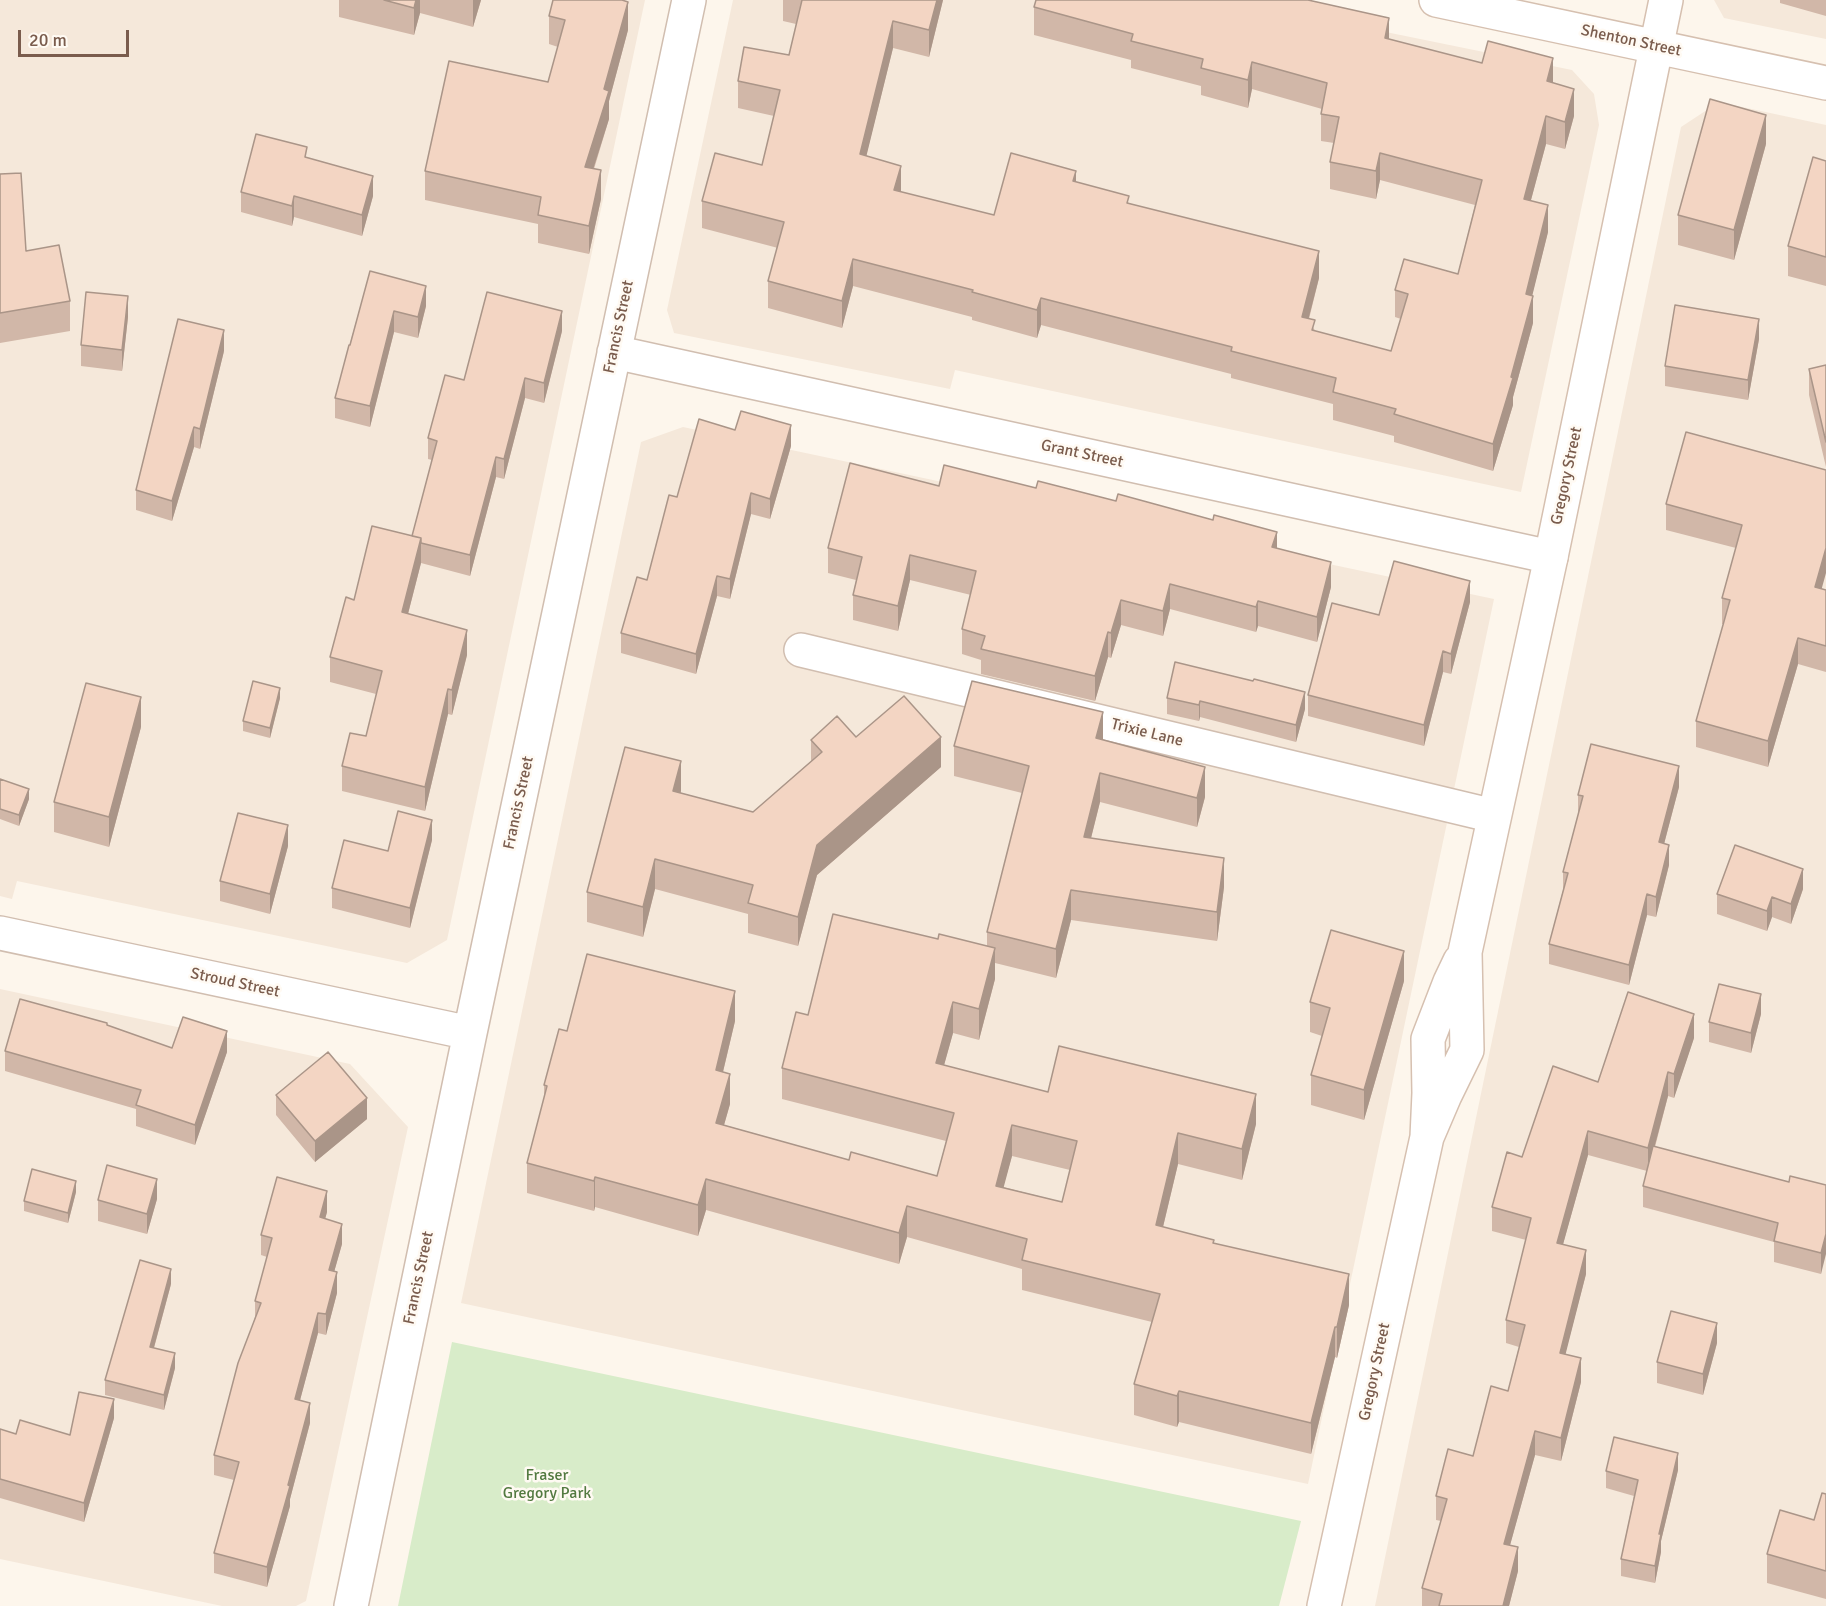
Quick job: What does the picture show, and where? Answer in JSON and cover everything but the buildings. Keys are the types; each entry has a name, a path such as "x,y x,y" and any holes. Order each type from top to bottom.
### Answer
{"street":[{"name":"Francis Street","path":"351,1606 689,0"},
{"name":"Shenton Street","path":"1436,0 1826,83"},
{"name":"Gregory Street","path":"1324,1606 1427,1137 1467,1050 1465,952 1551,557 1666,0"},
{"name":"Grant Street","path":"614,352 1551,557"},
{"name":"Trixie Lane","path":"801,650 1494,816"},
{"name":"Stroud Street","path":"0,933 470,1033"}],"shaded area":[{"path":"0,0 645,0 447,940 407,963 17,881 12,899 0,896"},
{"path":"733,0 1229,0 1572,70 1594,94 1599,125 1521,492 955,370 950,389 674,333 667,310"},
{"path":"1714,0 1826,0 1826,39 1724,18"},
{"path":"1719,102 1826,125 1826,1606 1375,1606 1681,127"},
{"path":"683,427 1494,599 1308,1484 461,1303 641,442"},
{"path":"0,989 350,1064 408,1127 306,1601 296,1606 222,1606 0,1559"}],"green space":[{"name":"Fraser Gregory Park","path":"452,1342 1301,1521 1279,1606 398,1606"}]}
